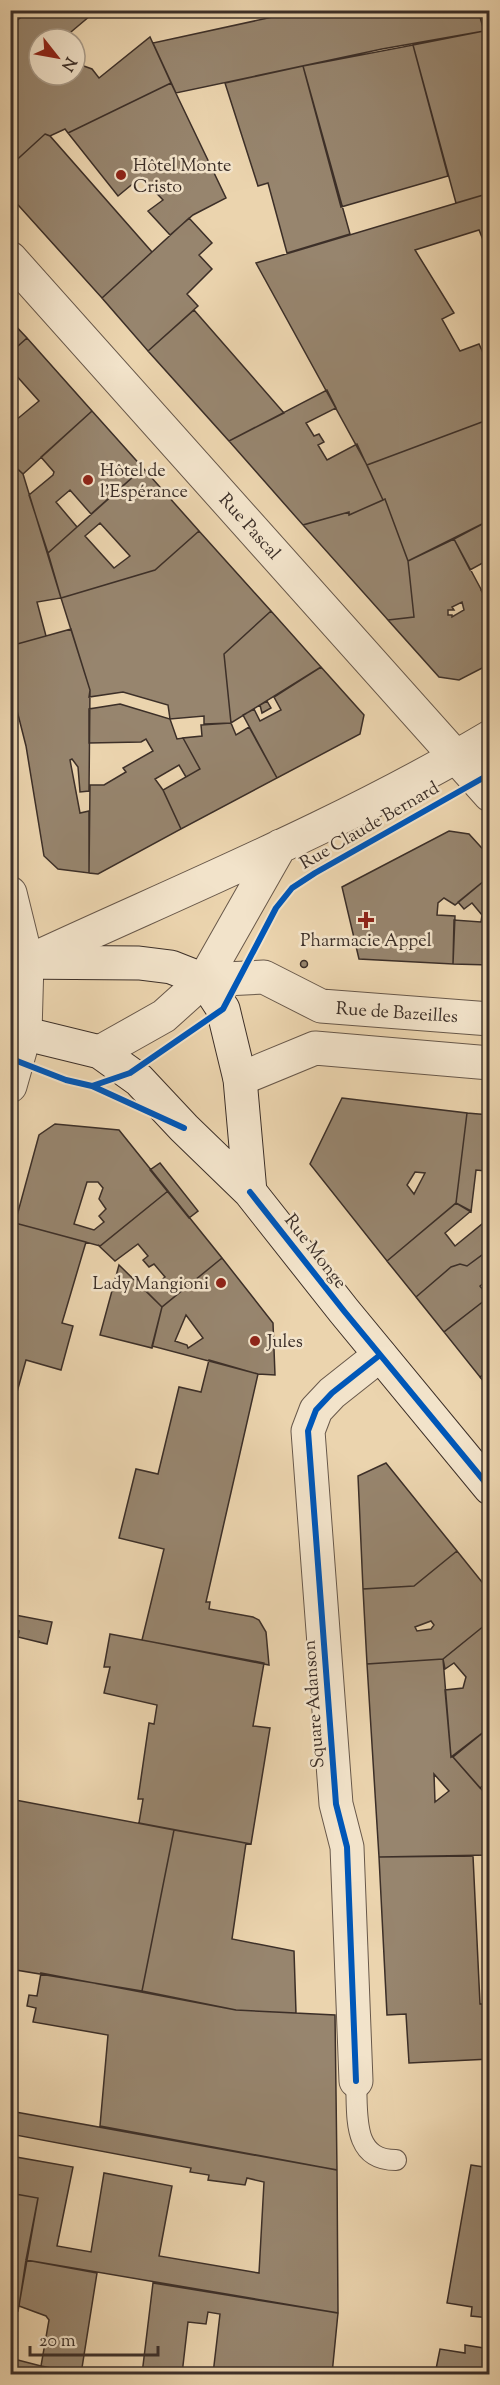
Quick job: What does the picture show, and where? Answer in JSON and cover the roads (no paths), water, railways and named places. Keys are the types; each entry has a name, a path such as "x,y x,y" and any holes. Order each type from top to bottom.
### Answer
{"street":[{"name":"Rue Pascal","path":"10,258 489,795"},
{"name":"Rue Claude Bernard","path":"19,962 280,846 455,757 489,737"},
{"name":"Rue Claude Bernard","path":"100,1052 164,1016 204,980 280,846"},
{"path":"10,893 19,962 18,1031 10,1086"},
{"path":"19,962 139,963 171,967 204,980 223,1009 240,1079 250,1192"},
{"name":"Rue de Bazeilles","path":"204,980 264,977 321,1006 489,1019"},
{"path":"18,1031 100,1052"},
{"path":"240,1079 315,1048 489,1063"},
{"name":"Rue Monge","path":"100,1052 139,1080 184,1128 250,1192 489,1488"},
{"name":"Square Adanson","path":"356,2081 347,1847 336,1804 308,1431 316,1410 332,1393 380,1355"}],"lane":[{"path":"356,2081 361,2139 375,2156 382,2160 396,2160"}],"place":[{"name":"Hôtel Monte Cristo","path":"121,175"},
{"name":"Hôtel de l'Espérance","path":"88,480"},
{"name":"Pharmacie Appel","path":"366,920"},
{"name":"Lady Mangioni","path":"221,1283"},
{"name":"Jules","path":"255,1341"}]}
